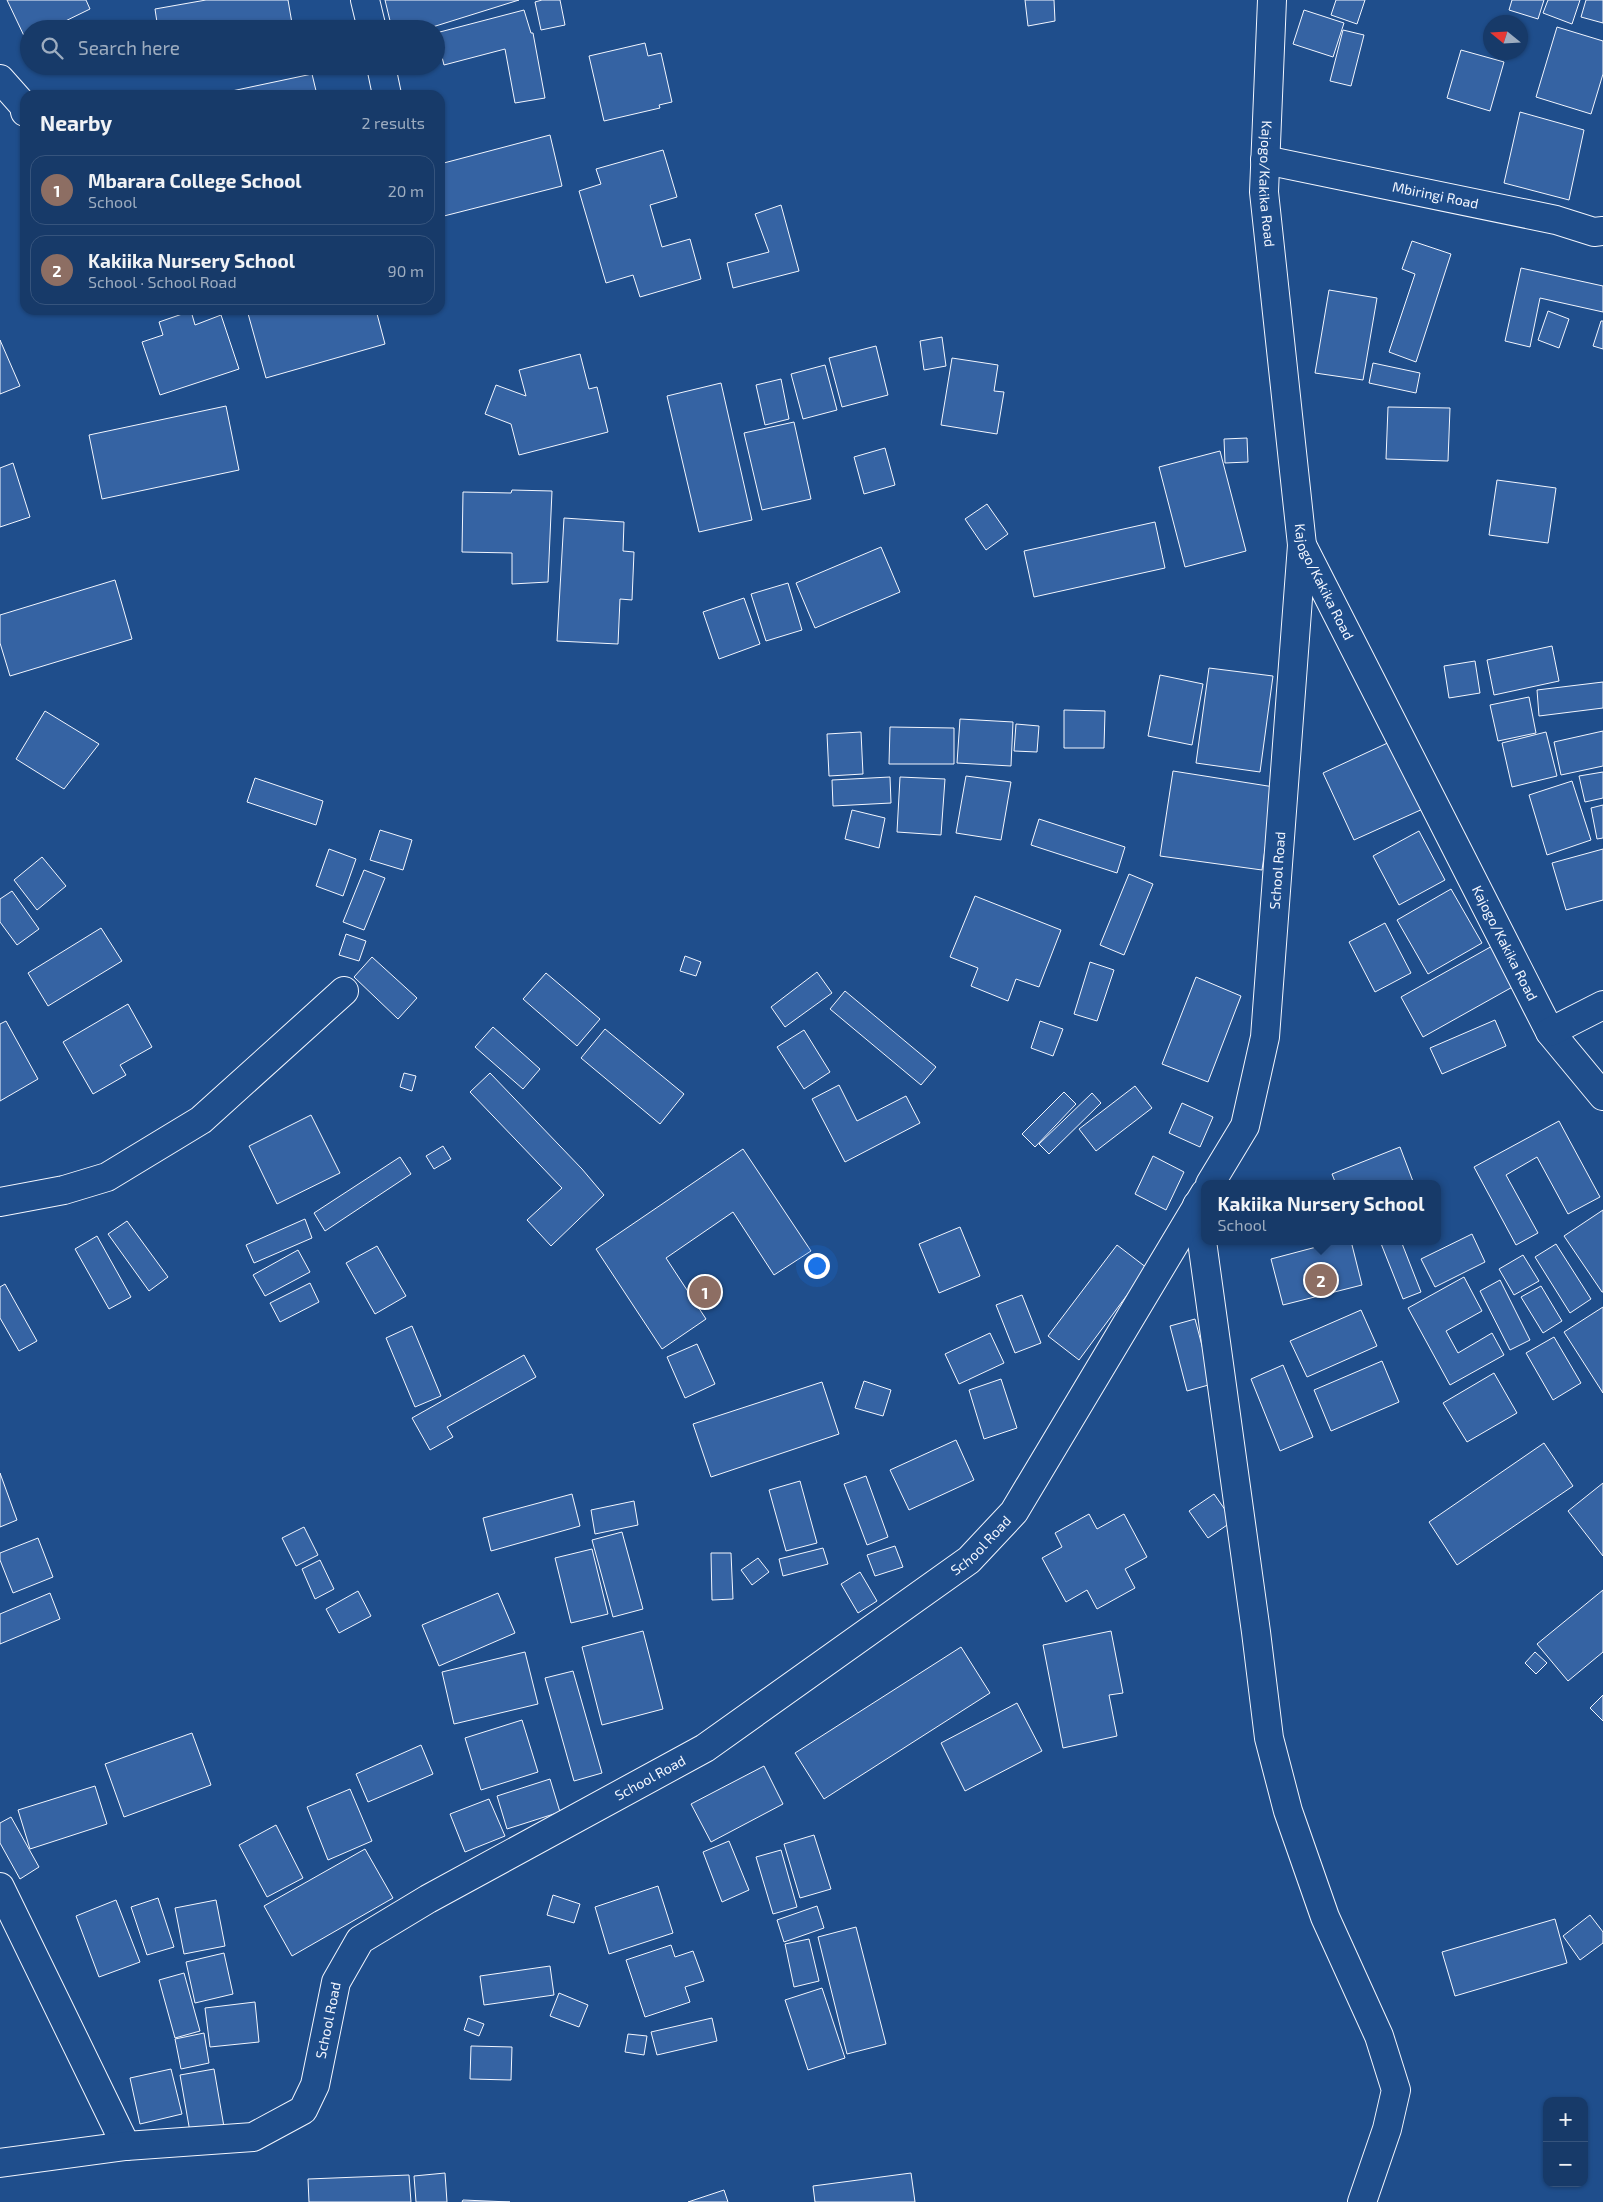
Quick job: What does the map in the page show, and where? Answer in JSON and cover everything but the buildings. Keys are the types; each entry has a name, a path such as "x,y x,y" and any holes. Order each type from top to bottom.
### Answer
{"street":[{"path":"365,0 370,20"},
{"name":"Kajogo/Kakika Road","path":"1272,0 1264,192 1302,545 1550,1032 1603,1096"},
{"path":"383,75 386,90"},
{"path":"0,79 20,102"},
{"name":"Mbiringi Road","path":"1265,160 1556,220 1594,232 1603,231"},
{"name":"School Road","path":"1212,1180 1244,1126 1265,1037 1302,545"},
{"path":"0,1202 64,1190 107,1177 185,1130 201,1120 344,991"},
{"path":"1550,1032 1603,1005"},
{"name":"School Road","path":"0,2163 126,2146 252,2137 303,2110 315,2085 336,1982 360,1940 428,1899 705,1748 969,1560 1014,1512 1201,1199"},
{"path":"1210,1245 1269,1738 1288,1811 1325,1917 1378,2036 1396,2090 1386,2129 1362,2202"},
{"path":"0,1887 126,2146"}],"place":[{"name":"Kakiika Nursery School","path":"1321,1280"},
{"name":"Mbarara College School","path":"705,1292"}]}
